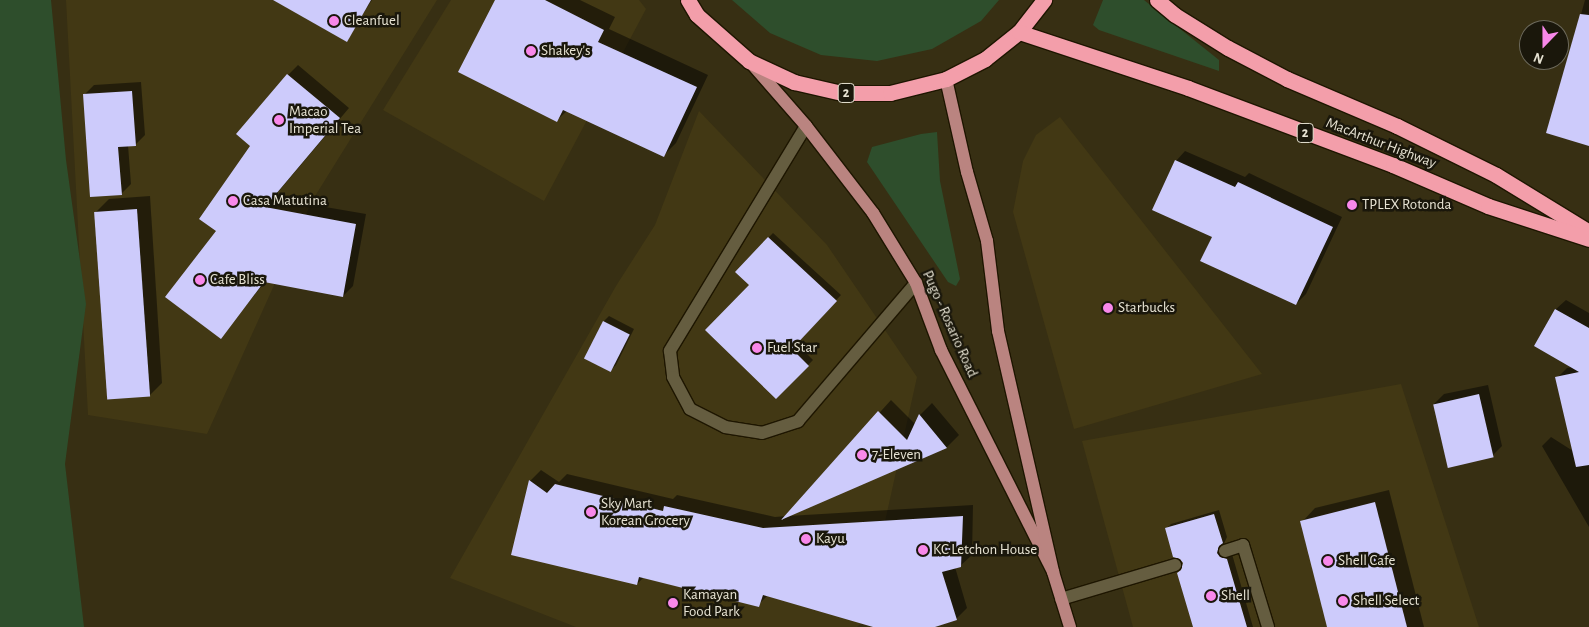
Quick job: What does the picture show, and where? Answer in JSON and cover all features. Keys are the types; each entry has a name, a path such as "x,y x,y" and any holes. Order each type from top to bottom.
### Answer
{"highway":[{"name":"2","path":"688,0 697,15 749,61 794,82 842,93 890,93 946,79 985,59 1019,32 1044,0"},
{"name":"MacArthur Highway","path":"1157,0 1175,15 1236,52 1287,79 1398,126 1496,175 1589,232"},
{"name":"MacArthur Highway","path":"1019,32 1188,88 1393,165 1488,206 1589,239"}],"main road":[{"name":"Pugo - Rosario Road","path":"749,61 806,126 873,213 916,282 941,350 1054,572"},
{"name":"Pugo - Rosario Road","path":"946,79 967,172 987,241 998,330 1054,572 1070,627"}],"lane":[{"path":"806,126 670,351 673,377 690,409 725,427 762,433 798,422 916,282"},
{"path":"1224,550 1244,545 1268,627"},
{"path":"1061,598 1175,566"}],"shaded area":[{"path":"66,0 437,0 312,201 207,434 88,415"},
{"path":"451,0 639,0 646,9 544,201 383,110"},
{"path":"699,111 827,245 917,377 863,621 857,627 576,627 450,578 616,286 655,225"},
{"path":"1060,117 1262,374 1074,429 1013,212 1023,161 1036,135"},
{"path":"1401,384 1479,627 1133,627 1082,441"}],"green space":[{"path":"0,0 51,0 66,160 86,304 65,464 84,627 0,627"},
{"path":"732,0 999,0 981,21 932,49 877,61 821,55 770,33"},
{"path":"1103,0 1144,0 1219,60 1219,71 1099,30 1093,25"},
{"path":"937,132 940,181 960,279 956,286 948,282 867,162 872,147 921,134"}],"building":[{"name":"Cleanfuel","path":"273,0 371,0 347,42"},
{"path":"495,0 545,0 604,30 598,42 697,87 664,157 563,110 557,122 458,72"},
{"path":"1580,14 1589,15 1589,146 1546,133 1564,70 1569,70 1569,52"},
{"path":"287,74 340,118 265,207 356,224 343,297 264,282 221,339 165,297 216,231 199,219 250,146 236,134"},
{"path":"132,91 136,146 118,147 122,195 90,197 83,94"},
{"path":"1175,160 1235,187 1238,182 1333,227 1296,305 1200,261 1212,237 1152,210"},
{"path":"137,209 150,397 107,400 94,212"},
{"path":"768,237 837,301 792,349 809,366 776,399 705,330 749,285 735,272"},
{"path":"1555,309 1589,328 1589,465 1576,467 1555,377 1579,372 1534,346"},
{"path":"603,321 630,335 611,372 584,358"},
{"path":"1479,394 1494,457 1448,468 1433,405"},
{"path":"878,411 907,440 919,414 947,448 781,520"},
{"path":"529,480 547,493 555,484 663,511 664,506 763,528 963,516 961,567 942,572 957,620 935,627 873,627 763,595 759,607 639,577 637,585 511,555"},
{"path":"1375,502 1407,627 1327,627 1300,521"},
{"name":"Shell","path":"1214,514 1223,543 1219,546 1217,553 1220,557 1227,559 1247,627 1193,627 1177,573 1181,570 1183,563 1180,559 1173,557 1165,528"}],"place":[{"name":"Cleanfuel","path":"334,21"},
{"name":"Shakey's","path":"531,51"},
{"name":"Macao Imperial Tea","path":"279,120"},
{"name":"Casa Matutina","path":"233,201"},
{"name":"TPLEX Rotonda","path":"1352,205"},
{"name":"Cafe Bliss","path":"200,280"},
{"name":"Starbucks","path":"1108,308"},
{"name":"Fuel Star","path":"757,348"},
{"name":"7-Eleven","path":"862,455"},
{"name":"Sky Mart Korean Grocery","path":"591,512"},
{"name":"Kayu","path":"806,539"},
{"name":"KC Letchon House","path":"923,550"},
{"name":"Shell Cafe","path":"1328,561"},
{"name":"Shell","path":"1211,596"},
{"name":"Shell Select","path":"1343,601"},
{"name":"Kamayan Food Park","path":"673,603"}]}
